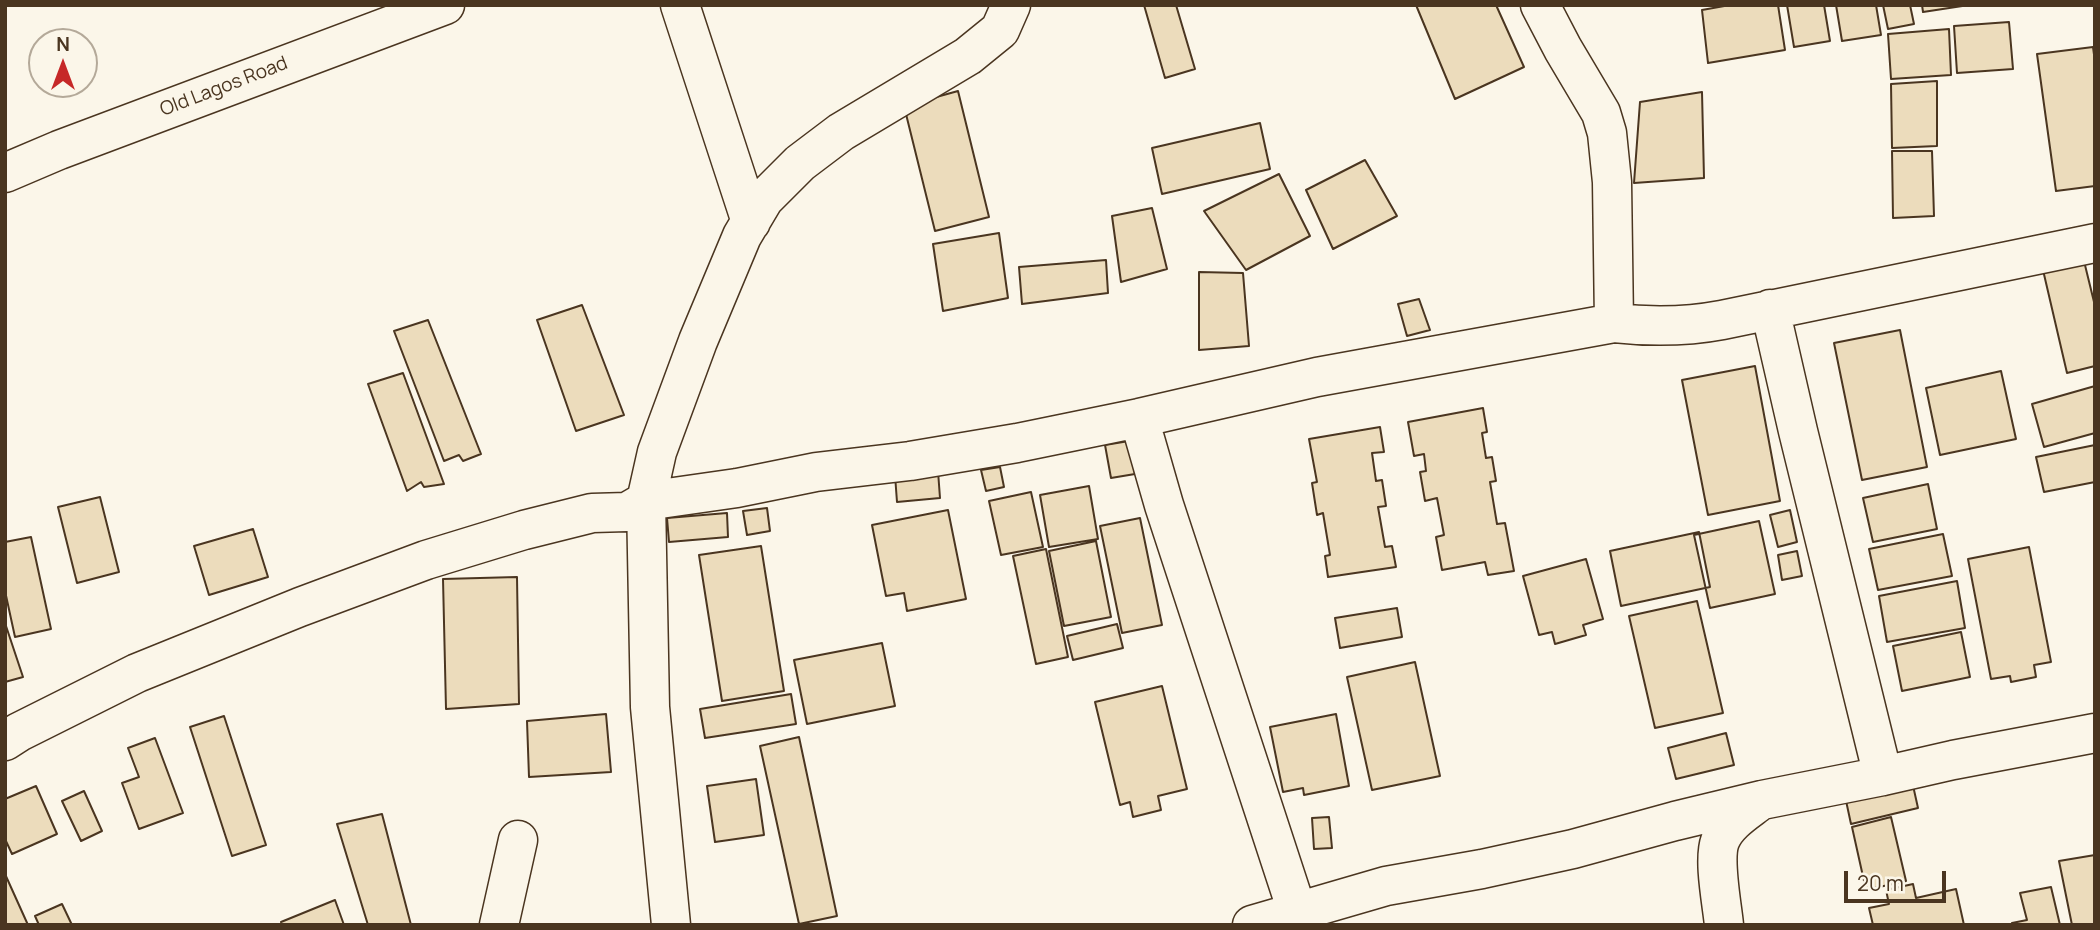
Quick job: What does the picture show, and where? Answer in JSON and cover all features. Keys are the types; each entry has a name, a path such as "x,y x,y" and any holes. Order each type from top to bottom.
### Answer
{"street":[{"name":"Old Lagos Road","path":"5,173 72,145 445,5"},
{"path":"680,5 751,222"},
{"path":"671,925 650,707 646,501 657,452 698,341 742,236 764,199 800,163 841,132 968,56 1000,30 1011,5"},
{"path":"1540,5 1601,113 1607,133 1612,182 1614,323"},
{"path":"5,741 137,673 350,588 426,560 524,530 592,513 627,512 646,501 737,488 816,472 1003,446 1317,377 1614,323 1647,327 1690,326 2095,243"},
{"path":"1770,309 1883,776"},
{"path":"1139,418 1164,505 1297,911"},
{"path":"1252,925 1386,886 1560,852 1762,800 2095,733"},
{"path":"1724,925 1717,872 1720,841 1734,821 1762,800"},
{"path":"499,925 518,840"}],"building":[{"path":"1144,5 1176,5 1195,69 1165,78"},
{"path":"1416,5 1496,5 1524,67 1455,99"},
{"path":"1730,5 1778,5 1785,50 1708,63 1702,10"},
{"path":"1787,5 1824,5 1830,41 1794,47"},
{"path":"1836,5 1876,5 1881,35 1842,41"},
{"path":"1883,5 1910,5 1914,24 1888,29"},
{"path":"1922,5 1969,5 1923,12"},
{"path":"2009,22 2013,69 1957,73 1954,26"},
{"path":"1949,29 1951,75 1891,79 1888,34"},
{"path":"2093,47 2095,186 2056,191 2037,54"},
{"path":"1937,81 1937,146 1892,148 1891,84"},
{"path":"958,91 989,217 935,231 904,106"},
{"path":"1702,92 1704,178 1634,183 1640,102"},
{"path":"1260,123 1270,169 1162,194 1152,148"},
{"path":"1892,151 1932,151 1934,216 1893,218"},
{"path":"1365,160 1397,216 1333,249 1306,190"},
{"path":"1279,174 1310,236 1246,270 1204,211"},
{"path":"1152,208 1167,269 1121,282 1112,216"},
{"path":"999,233 1008,298 943,311 933,244"},
{"path":"1106,260 1108,293 1022,304 1019,267"},
{"path":"2084,261 2095,306 2095,366 2067,373 2043,270"},
{"path":"1199,272 1243,273 1249,346 1199,350"},
{"path":"1419,299 1430,330 1407,336 1398,304"},
{"path":"582,305 624,415 576,431 537,320"},
{"path":"428,320 481,454 463,461 459,455 444,461 394,331"},
{"path":"1900,330 1927,467 1862,480 1834,343"},
{"path":"1755,366 1780,501 1708,515 1682,380"},
{"path":"2001,371 2016,439 1940,455 1926,388"},
{"path":"403,373 444,484 424,487 421,482 407,491 368,384"},
{"path":"2095,386 2095,433 2044,447 2032,404"},
{"path":"1483,408 1487,432 1482,433 1486,458 1492,457 1496,481 1490,482 1497,524 1505,523 1514,571 1488,575 1485,562 1442,570 1436,537 1444,535 1437,498 1425,501 1420,472 1426,471 1424,454 1414,456 1408,422"},
{"path":"1380,427 1384,452 1372,453 1376,481 1382,480 1386,506 1378,507 1385,547 1392,546 1396,567 1328,577 1325,556 1330,555 1323,513 1317,515 1312,483 1317,482 1309,439"},
{"path":"1129,441 1135,474 1111,478 1105,445"},
{"path":"2095,445 2095,482 2044,492 2036,457"},
{"path":"1000,467 1004,487 986,491 981,470"},
{"path":"938,471 940,498 897,502 895,475"},
{"path":"1928,484 1937,529 1873,542 1863,498"},
{"path":"1089,486 1098,539 1049,547 1040,495"},
{"path":"1031,492 1043,547 1001,555 989,501"},
{"path":"100,497 119,572 77,583 58,507"},
{"path":"767,508 770,531 747,535 743,511"},
{"path":"948,510 966,599 907,611 904,593 886,596 872,525"},
{"path":"1790,510 1797,542 1778,547 1770,515"},
{"path":"727,513 728,537 669,542 667,518"},
{"path":"1140,518 1162,625 1122,633 1100,526"},
{"path":"1759,521 1775,594 1710,608 1694,535"},
{"path":"253,529 268,577 209,595 194,546"},
{"path":"1699,532 1710,587 1621,606 1610,551"},
{"path":"1943,534 1952,576 1878,590 1869,549"},
{"path":"31,537 51,629 15,637 5,591 5,542"},
{"path":"1096,541 1111,617 1064,626 1049,551"},
{"path":"761,546 784,691 722,701 699,555"},
{"path":"2029,547 2051,662 2034,665 2036,677 2011,682 2010,676 1991,679 1968,559"},
{"path":"1046,549 1068,657 1036,664 1013,556"},
{"path":"1797,551 1802,576 1782,580 1778,555"},
{"path":"1586,559 1603,619 1583,625 1586,635 1555,644 1552,632 1539,635 1523,576"},
{"path":"517,577 519,704 446,709 443,579"},
{"path":"1957,581 1965,628 1887,642 1879,596"},
{"path":"1697,601 1723,713 1655,728 1629,616"},
{"path":"1397,608 1402,637 1340,648 1335,618"},
{"path":"5,623 23,677 5,682"},
{"path":"1117,624 1123,648 1073,660 1067,636"},
{"path":"1961,632 1970,677 1902,691 1893,646"},
{"path":"882,643 895,706 807,724 794,660"},
{"path":"1415,662 1440,776 1372,790 1347,677"},
{"path":"1162,686 1187,789 1158,796 1161,810 1133,817 1130,802 1120,805 1095,702"},
{"path":"791,694 796,724 705,738 700,709"},
{"path":"606,714 611,772 529,777 527,721"},
{"path":"1336,714 1349,786 1304,795 1303,788 1283,792 1270,727"},
{"path":"224,716 266,845 232,856 190,727"},
{"path":"1726,733 1734,765 1676,779 1668,748"},
{"path":"799,737 837,916 799,924 760,746"},
{"path":"155,738 183,813 139,829 122,783 139,777 128,748"},
{"path":"756,779 764,835 715,842 707,786"},
{"path":"1912,781 1918,808 1851,824 1845,796"},
{"path":"36,786 57,834 12,854 5,839 5,799"},
{"path":"84,791 102,831 81,841 62,801"},
{"path":"382,814 411,925 368,925 337,824"},
{"path":"1329,817 1332,848 1314,849 1312,818"},
{"path":"1891,817 1906,881 1866,890 1852,827"},
{"path":"2095,855 2095,924 2072,925 2059,861"},
{"path":"5,874 28,925 5,925"},
{"path":"1913,884 1916,898 1956,889 1964,925 1873,925 1869,908 1889,904 1886,890"},
{"path":"2051,887 2060,925 2012,925 2027,920 2020,893"},
{"path":"335,900 344,925 282,925 281,922"},
{"path":"62,904 72,925 39,925 35,916"}]}
